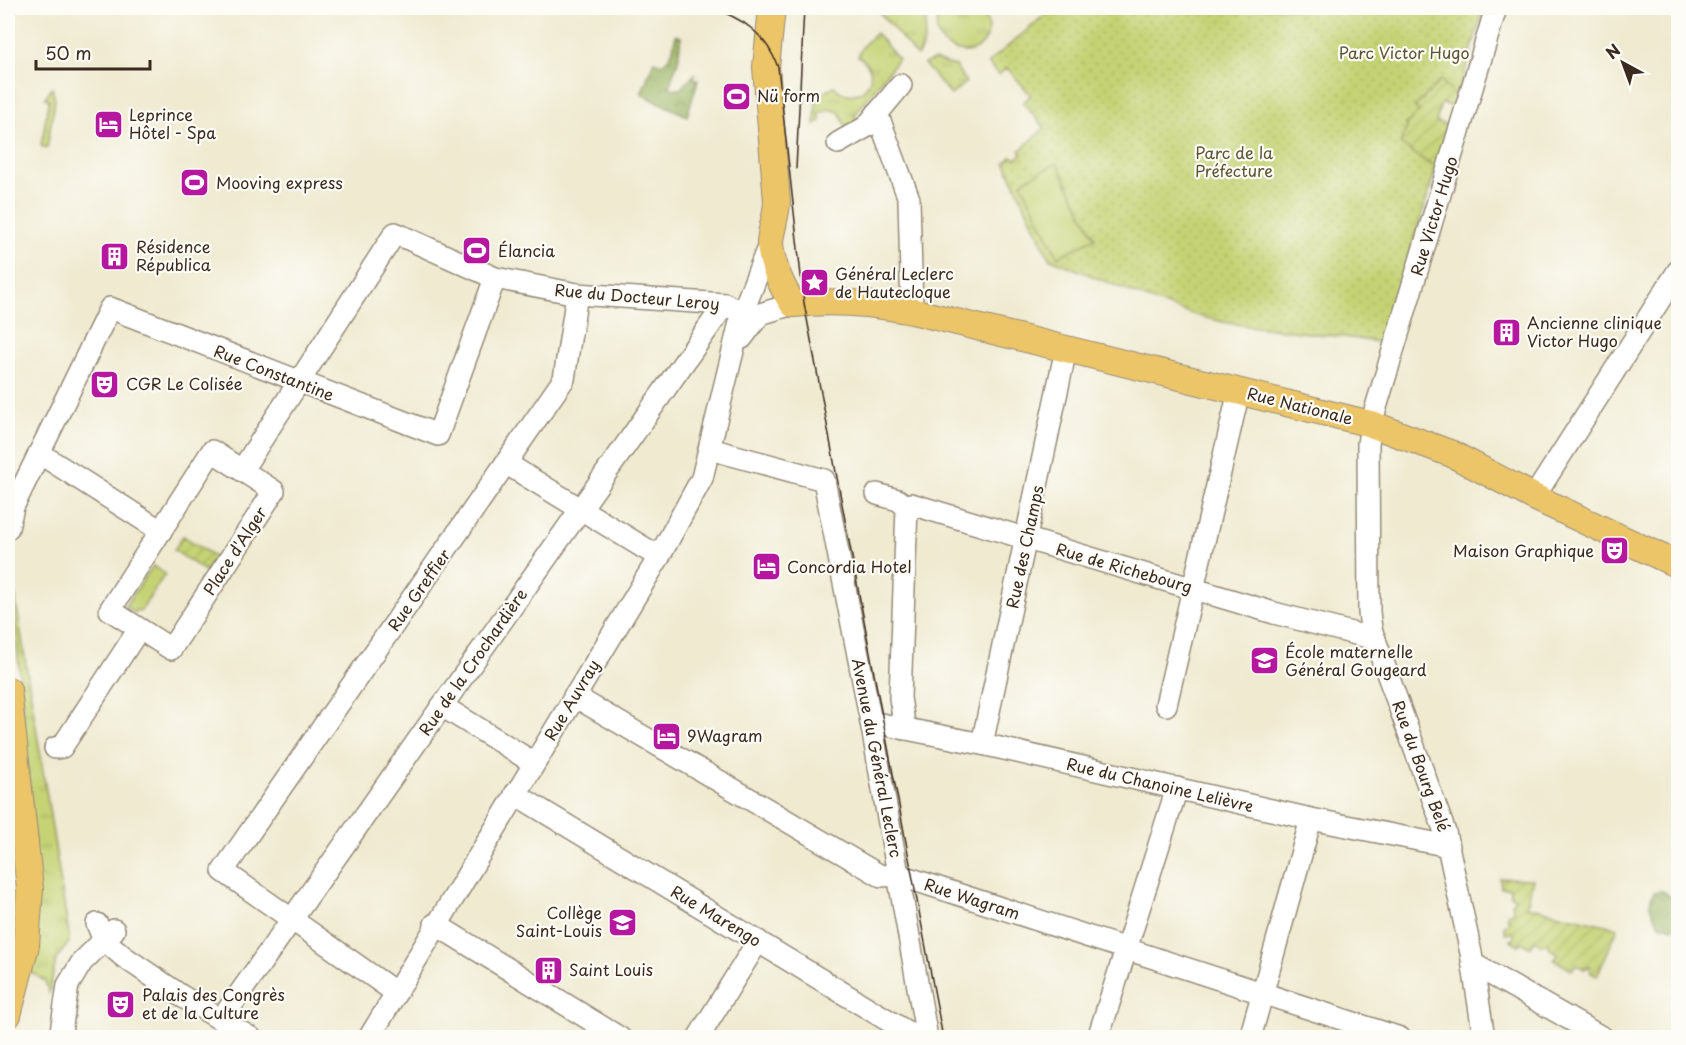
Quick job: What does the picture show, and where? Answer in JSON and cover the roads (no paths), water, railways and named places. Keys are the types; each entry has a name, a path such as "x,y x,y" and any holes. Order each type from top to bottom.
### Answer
{"main road":[{"path":"772,8 766,67 777,215 770,242 782,284 794,304"},
{"name":"Rue Nationale","path":"794,304 828,301 907,310 1371,424 1452,454 1534,497 1675,558"},
{"path":"8,690 30,889 26,945 8,1016"}],"street":[{"name":"Rue Victor Hugo","path":"1371,424 1496,8"},
{"path":"838,142 866,127 901,85"},
{"path":"877,113 909,199 907,310"},
{"name":"Rue du Docteur Leroy","path":"298,383 395,233 495,278 738,324"},
{"path":"738,324 770,242"},
{"path":"1534,497 1678,271"},
{"name":"Rue Constantine","path":"39,453 111,308 298,383 438,435 495,278"},
{"name":"Rue Greffier","path":"291,921 223,871 564,379 577,294"},
{"path":"738,324 762,313 794,304"},
{"name":"Rue Auvray","path":"373,1036 395,992 435,924 658,557 702,478 738,324"},
{"name":"Rue de la Crochardière","path":"224,1015 581,509 738,324"},
{"name":"Rue des Champs","path":"982,744 1066,349"},
{"path":"242,470 298,383"},
{"path":"1166,705 1239,391"},
{"name":"Rue du Bourg Belé","path":"1371,424 1368,444 1369,612 1374,639 1449,846 1473,964 1484,1038"},
{"name":"Avenue du Général Leclerc","path":"710,449 824,480 871,722 927,1038"},
{"name":"Place d'Alger","path":"213,451 242,470 274,490 171,649 110,610 213,451"},
{"path":"8,528 13,507 39,453 161,531"},
{"path":"507,464 658,557"},
{"name":"Rue de Richebourg","path":"877,494 898,500 907,507 911,504 1027,540 1374,639"},
{"path":"905,729 900,698 907,507"},
{"path":"59,747 139,628"},
{"name":"Rue Wagram","path":"574,696 880,876 899,875 1400,1038"},
{"path":"442,706 534,763"},
{"name":"Rue du Chanoine Lelièvre","path":"871,722 982,744 1311,819 1449,846"},
{"path":"1098,1038 1177,788"},
{"name":"Rue Marengo","path":"515,794 917,1038"},
{"path":"1250,1038 1311,819"},
{"path":"291,921 395,992"},
{"path":"435,924 620,1038"},
{"path":"60,1038 68,986 105,931 124,957 224,1015 251,1038"},
{"path":"698,1038 758,941"},
{"path":"1473,964 1603,1038"}],"tram line":[{"path":"710,8 732,16 751,28 767,45 778,67 804,303 943,1038"},
{"path":"796,169 804,8"}],"place":[{"name":"Nü form","path":"736,96"},
{"name":"Leprince Hôtel - Spa","path":"108,124"},
{"name":"Mooving express","path":"195,183"},
{"name":"Élancia","path":"477,251"},
{"name":"Résidence Républica","path":"115,256"},
{"name":"Général Leclerc de Hautecloque","path":"814,283"},
{"name":"Ancienne clinique Victor Hugo","path":"1506,332"},
{"name":"CGR Le Colisée","path":"105,384"},
{"name":"Maison Graphique","path":"1615,551"},
{"name":"Concordia Hotel","path":"766,567"},
{"name":"École maternelle Général Gougeard","path":"1264,661"},
{"name":"9Wagram","path":"666,736"},
{"name":"Collège Saint-Louis","path":"623,922"},
{"name":"Saint Louis","path":"548,970"},
{"name":"Palais des Congrès et de la Culture","path":"121,1004"}],"park label":[{"name":"Parc Victor Hugo","path":"1404,53"},
{"name":"Parc de la Préfecture","path":"1234,162"}]}
